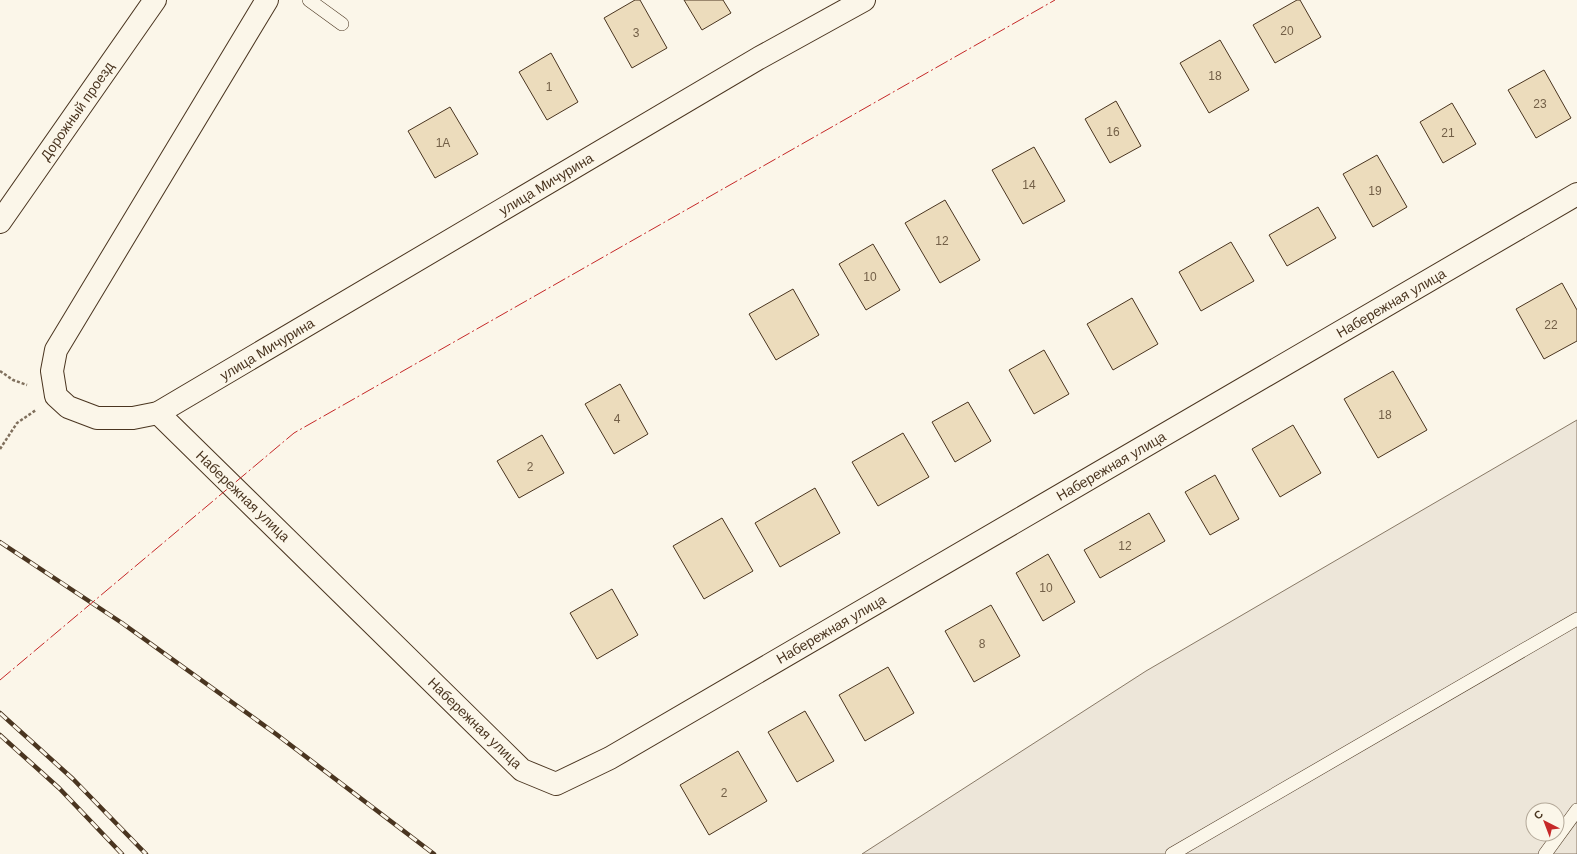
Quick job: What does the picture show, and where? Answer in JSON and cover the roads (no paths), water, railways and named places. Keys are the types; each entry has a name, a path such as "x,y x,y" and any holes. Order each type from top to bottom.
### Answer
{"main road":[{"name":"Дорожный проезд","path":"0,222 155,0"},
{"name":"улица Мичурина","path":"267,0 56,350 52,371 56,396 68,407 97,418 133,418 158,413 759,58 864,0"},
{"name":"Набережная улица","path":"158,413 522,770 556,784 610,758 1577,194"}],"lane":[{"path":"309,0 342,24"},
{"path":"1172,854 1577,619"},
{"path":"1545,854 1577,810"}],"railway":[{"path":"0,542 122,623 276,734 434,854"},
{"path":"0,713 73,779 146,854"},
{"path":"0,735 59,788 122,854"}]}
